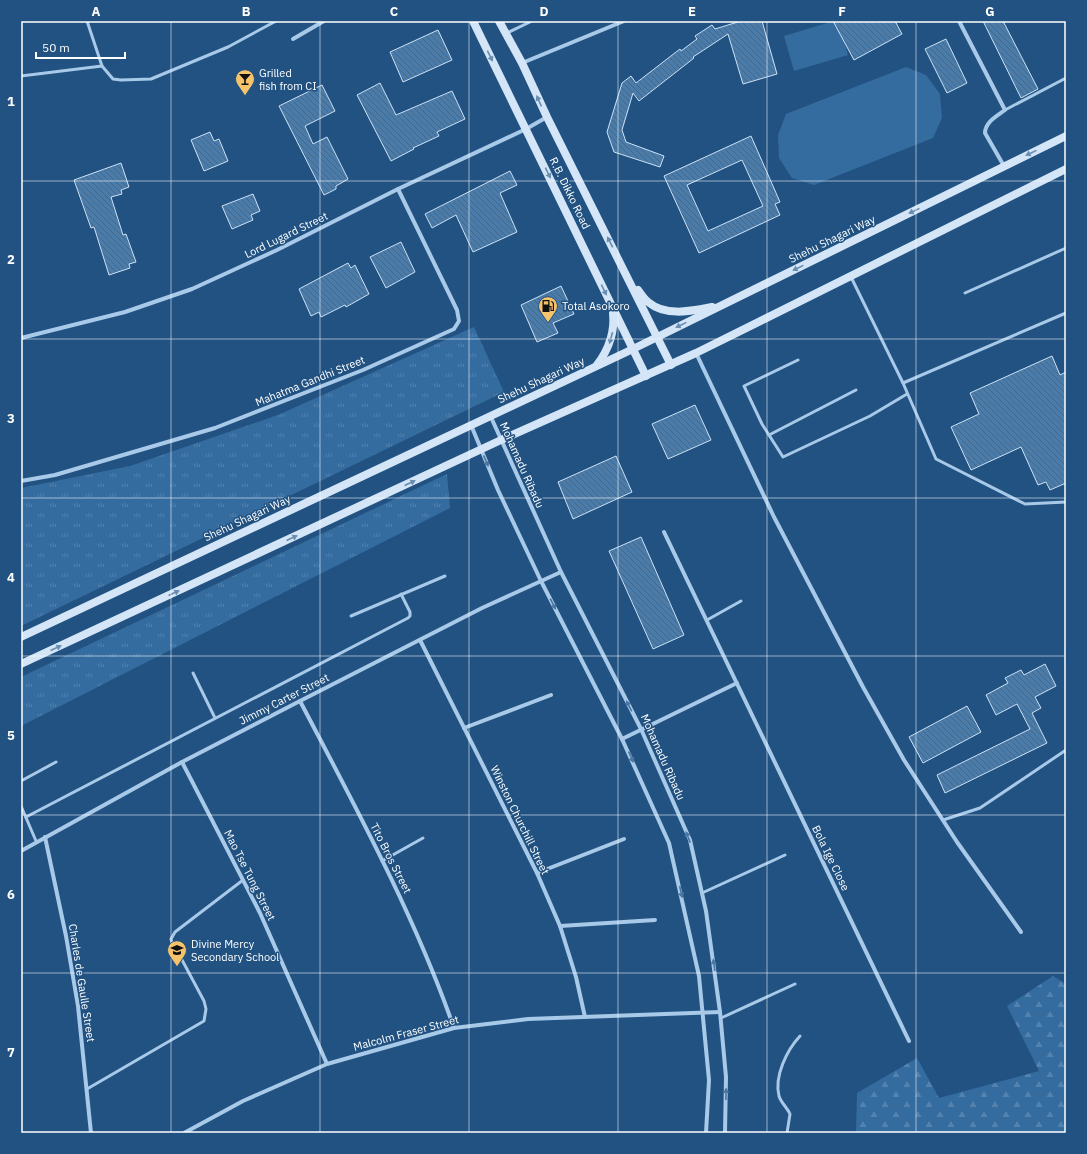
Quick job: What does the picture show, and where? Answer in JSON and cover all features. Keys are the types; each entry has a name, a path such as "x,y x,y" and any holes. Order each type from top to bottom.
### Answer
{"main road":[{"name":"R.B. Dikko Road","path":"473,21 646,376"},
{"name":"R.B. Dikko Road","path":"499,21 522,63 547,117 671,365"},
{"name":"Shehu Shagari Way","path":"22,634 633,349 1066,136"},
{"path":"21,664 501,440 671,365 1066,169"},
{"path":"628,280 647,302 666,311 684,312 721,306"},
{"path":"597,366 609,343 614,325 612,306"}],"street":[{"path":"293,39 324,21"},
{"path":"522,63 624,21"},
{"path":"959,21 1005,110 988,123 985,129 985,133 1004,167"},
{"name":"Lord Lugard Street","path":"22,338 125,312 192,289 277,250 398,189 526,129 547,117"},
{"name":"Mahatma Gandhi Street","path":"21,481 62,473 215,428 364,370 454,328 458,321 458,310 398,189"},
{"path":"696,353 774,517 859,681 904,760 943,820 1021,932"},
{"name":"Mohamadu Ribadu","path":"490,416 561,572 641,729 690,840 702,893 721,1018 726,1077 725,1133"},
{"path":"471,425 541,581 622,739 669,843 699,976 704,1014 709,1080 706,1133"},
{"name":"Bola Ige Close","path":"664,532 909,1041"},
{"name":"Jimmy Carter Street","path":"21,851 36,841 182,762 300,701 420,640 561,572"},
{"name":"Winston Churchill Street","path":"420,640 537,873 560,926 576,977 585,1016"},
{"path":"622,739 737,683"},
{"path":"464,728 551,695"},
{"name":"Tito Bros Street","path":"300,701 405,906 440,987 454,1028"},
{"name":"Mao Tse Tung Street","path":"182,762 243,880 327,1064"},
{"name":"Charles de Gaulle Street","path":"45,837 69,952 78,1006 91,1133"},
{"path":"537,873 624,839"},
{"path":"560,926 655,920"},
{"name":"Malcolm Fraser Street","path":"184,1133 243,1101 327,1064 454,1028 528,1019 585,1016 704,1014 720,1012"}],"lane":[{"path":"87,21 102,66 113,79 152,79 228,47 276,21"},
{"path":"506,34 532,21"},
{"path":"21,76 102,66"},
{"path":"1005,110 1066,78"},
{"path":"965,293 1066,248"},
{"path":"850,275 902,383 936,459 1025,504 1066,502"},
{"path":"902,383 1066,313"},
{"path":"21,333 22,338"},
{"path":"798,360 744,386 762,424 783,456 870,416 907,394"},
{"path":"769,436 856,390"},
{"path":"351,616 445,576"},
{"path":"26,817 408,618 410,616 410,612 401,594"},
{"path":"706,620 741,601"},
{"path":"192,673 215,718"},
{"path":"943,820 980,808 1066,750"},
{"path":"21,781 56,762"},
{"path":"21,806 36,841"},
{"path":"382,861 423,838"},
{"path":"702,893 785,855"},
{"path":"87,1089 204,1021 206,1009 204,1002 173,946 171,939 176,932 243,880"},
{"path":"721,1018 795,984"},
{"path":"787,1133 790,1114 782,1101 778,1084 788,1053 800,1036"}],"green space":[{"path":"834,21 843,38 848,55 794,71 784,36"},
{"path":"906,67 926,75 940,94 942,118 933,138 814,185 792,178 779,158 778,135 786,114"},
{"path":"474,327 504,392 21,626 21,488 130,466 278,415"},
{"path":"447,474 450,508 21,726 21,677"},
{"path":"1053,976 1066,984 1066,1133 856,1133 857,1093 917,1058 939,1098 1039,1071 1007,1006"}],"building":[{"path":"741,21 762,21 777,74 743,84 728,34 693,57 694,58 639,101 633,93 622,130 626,142 664,156 660,167 614,152 607,132 622,83 631,76 636,83 680,49 681,51 697,39 695,36 712,25 715,29"},
{"path":"833,21 895,21 902,34 854,60"},
{"path":"983,21 1003,21 1038,89 1021,98"},
{"path":"438,30 452,60 403,82 390,52"},
{"path":"946,39 967,83 947,93 925,49"},
{"path":"380,83 396,115 452,91 465,119 437,132 439,136 413,148 414,149 391,161 357,95"},
{"path":"322,85 335,111 305,126 313,144 327,137 348,179 336,186 336,189 324,195 279,106"},
{"path":"210,132 214,141 219,139 228,161 204,171 191,140"},
{"path":"751,136 780,202 775,204 780,215 699,253 664,176","holes":["742,160 763,206 708,231 687,185"]},
{"path":"121,163 129,187 121,190 122,194 111,197 123,235 126,234 136,262 129,264 130,268 109,275 94,227 91,228 74,180"},
{"path":"510,171 517,185 500,193 517,232 473,252 456,215 432,228 425,214"},
{"path":"253,194 260,211 251,215 253,220 232,229 222,206"},
{"path":"401,242 415,272 386,288 370,257"},
{"path":"348,263 351,268 355,265 369,294 346,307 345,305 321,317 319,312 311,316 299,289"},
{"path":"561,286 574,314 553,323 558,333 537,342 521,305"},
{"path":"1052,356 1060,375 1066,372 1066,483 1050,490 1046,482 1038,485 1021,447 971,470 951,427 979,414 970,393"},
{"path":"695,405 711,440 668,459 652,424"},
{"path":"616,456 632,492 573,519 558,482"},
{"path":"641,537 684,635 653,649 609,551"},
{"path":"1045,664 1056,686 1035,697 1041,708 1032,713 1047,743 945,793 937,775 1030,729 1017,704 996,715 986,695 1008,683 1005,678 1021,670 1024,675"},
{"path":"967,706 981,732 923,763 909,737"}],"place":[{"name":"Grilled fish from CI","path":"245,96"},
{"name":"Total Asokoro","path":"548,323"},
{"name":"Divine Mercy Secondary School","path":"177,967"}]}
